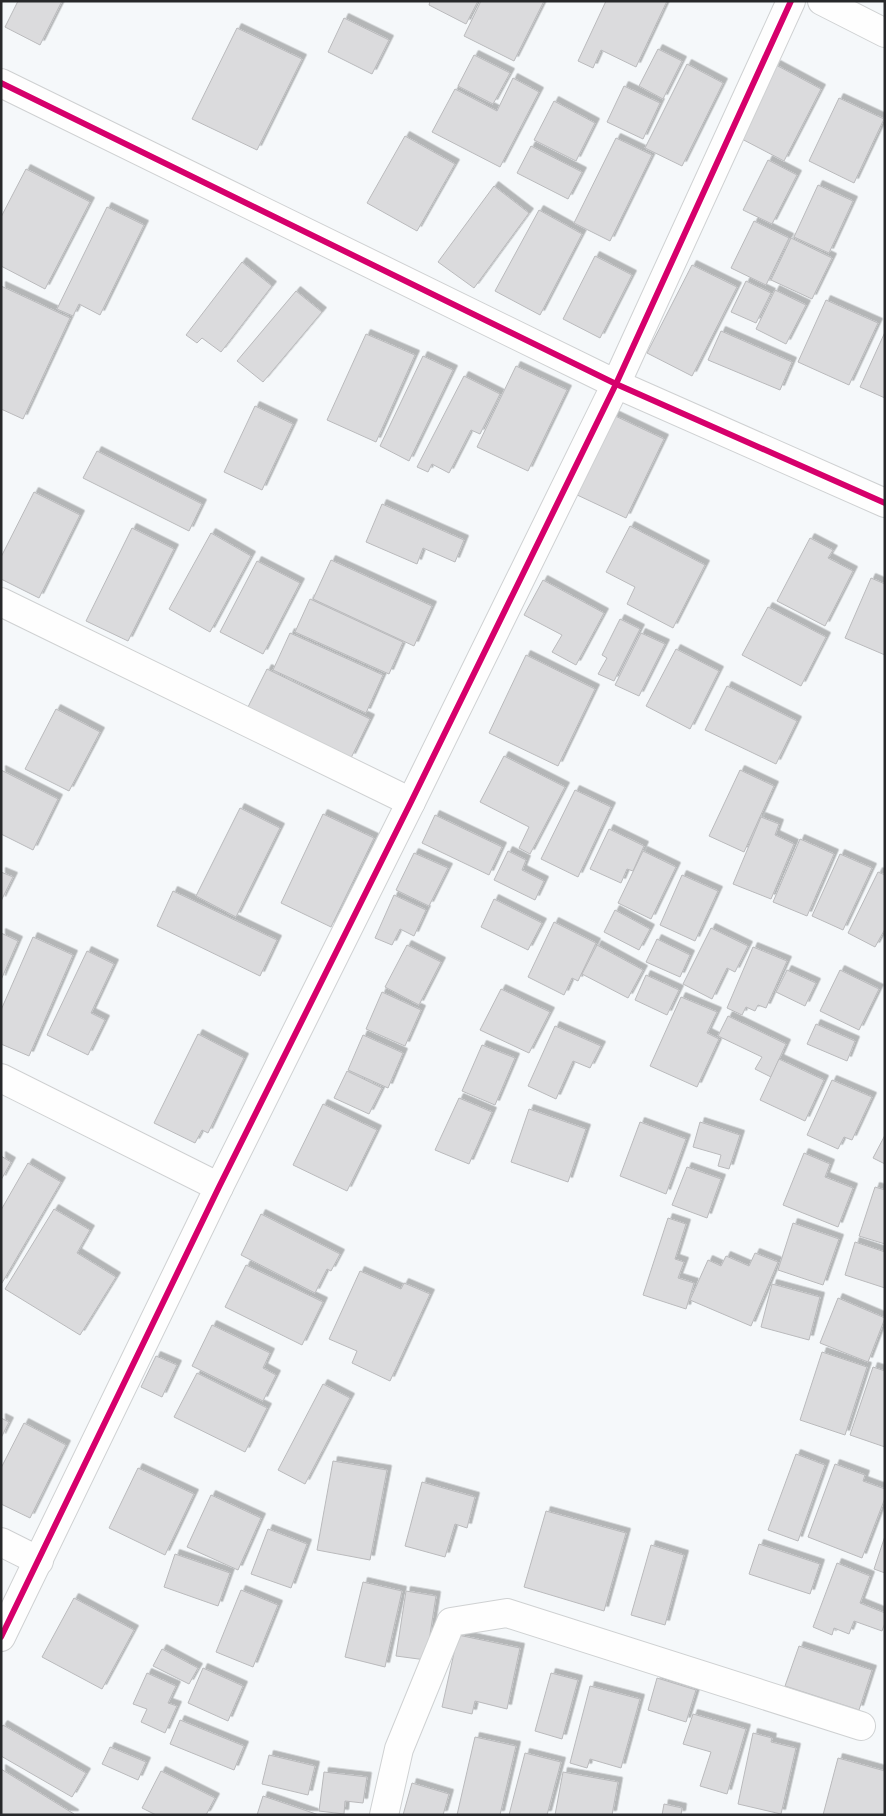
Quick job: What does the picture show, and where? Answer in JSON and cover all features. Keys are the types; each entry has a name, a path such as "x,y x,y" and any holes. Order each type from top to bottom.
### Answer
{"street":[{"path":"1,1637 219,1187 616,384 791,1"},
{"path":"822,1 885,33"},
{"path":"1,83 616,384 885,503"},
{"path":"1,602 411,802"},
{"path":"1,1078 219,1187"},
{"path":"1,1542 39,1561"},
{"path":"384,1815 399,1749 451,1622 507,1613 862,1726"}],"building":[{"path":"18,1 62,1 40,45 5,27"},
{"path":"430,1 478,1 466,24 429,5"},
{"path":"481,1 544,1 514,61 464,36"},
{"path":"606,1 667,1 636,67 601,50 593,68 578,61"},
{"path":"344,18 389,40 372,74 328,52"},
{"path":"237,28 302,59 257,150 192,119"},
{"path":"658,49 682,61 663,99 639,86"},
{"path":"474,55 510,73 493,104 458,86"},
{"path":"687,64 723,83 682,166 645,148"},
{"path":"776,65 821,89 784,161 738,137"},
{"path":"513,78 539,92 500,167 432,132 455,89 497,111"},
{"path":"624,86 660,103 643,139 607,122"},
{"path":"839,98 884,119 854,183 809,161"},
{"path":"554,101 595,123 576,161 534,140"},
{"path":"405,136 455,164 417,231 367,203"},
{"path":"616,138 652,155 610,241 574,223"},
{"path":"531,146 582,172 568,199 517,173"},
{"path":"768,160 797,175 772,224 743,210"},
{"path":"26,169 90,202 45,289 1,266 1,217"},
{"path":"818,185 853,201 829,253 794,237"},
{"path":"494,186 529,213 474,288 438,262"},
{"path":"107,207 144,225 100,315 79,304 73,316 57,309"},
{"path":"539,210 582,234 540,315 495,291"},
{"path":"754,221 789,238 766,285 731,268"},
{"path":"791,238 832,258 812,299 771,280"},
{"path":"595,256 632,275 600,338 563,319"},
{"path":"242,262 272,286 221,352 202,338 197,343 186,335"},
{"path":"692,265 737,287 692,376 647,353"},
{"path":"746,281 771,293 756,323 731,312"},
{"path":"1,286 70,318 23,419 1,409"},
{"path":"775,290 806,305 786,344 756,329"},
{"path":"296,291 322,312 263,382 237,361"},
{"path":"826,300 878,323 849,385 798,362"},
{"path":"721,331 792,362 780,390 708,360"},
{"path":"885,332 885,398 860,387"},
{"path":"366,334 415,355 376,442 327,420"},
{"path":"423,356 453,370 409,461 380,446"},
{"path":"516,366 567,390 528,471 477,447"},
{"path":"464,376 500,394 480,434 471,430 449,473 432,464 428,472 417,467"},
{"path":"255,406 293,424 262,490 224,472"},
{"path":"611,414 664,439 626,518 573,493"},
{"path":"97,451 202,504 189,531 83,478"},
{"path":"34,492 80,515 39,598 1,579 1,557"},
{"path":"382,504 464,540 455,562 423,548 417,564 366,542"},
{"path":"630,526 705,565 673,628 627,604 635,587 606,572"},
{"path":"132,528 174,549 128,641 86,621"},
{"path":"211,533 251,556 210,632 169,609"},
{"path":"810,538 833,550 828,558 853,571 825,626 777,601"},
{"path":"331,560 432,606 414,646 313,599"},
{"path":"257,561 300,583 263,654 220,632"},
{"path":"871,578 885,584 885,655 845,638"},
{"path":"543,580 604,613 576,665 552,652 562,635 524,615"},
{"path":"310,599 403,642 389,674 295,632"},
{"path":"768,607 826,637 801,686 742,655"},
{"path":"620,619 640,629 614,681 598,674 607,658 602,655"},
{"path":"290,633 383,675 366,713 273,670"},
{"path":"641,633 665,644 639,696 615,685"},
{"path":"676,649 719,671 690,729 646,706"},
{"path":"526,655 595,689 558,766 489,733"},
{"path":"267,669 370,719 351,758 248,707"},
{"path":"727,686 797,721 776,764 705,730"},
{"path":"56,709 100,732 69,791 25,769"},
{"path":"504,756 565,787 530,854 519,848 529,827 480,802"},
{"path":"1,770 58,799 33,850 1,834"},
{"path":"740,770 774,786 744,852 709,836"},
{"path":"575,790 611,807 578,877 541,859"},
{"path":"240,808 280,828 236,917 196,896"},
{"path":"323,814 374,838 331,927 281,903"},
{"path":"435,815 502,847 489,875 422,843"},
{"path":"761,817 779,824 775,835 794,844 771,899 733,884"},
{"path":"609,829 644,846 633,871 627,869 621,883 590,869"},
{"path":"800,839 834,854 807,916 773,902"},
{"path":"508,851 526,860 522,870 544,881 535,900 494,880"},
{"path":"643,851 676,867 651,919 618,903"},
{"path":"414,853 448,868 429,906 396,890"},
{"path":"840,854 872,868 843,930 812,916"},
{"path":"1,872 13,877 1,901"},
{"path":"878,872 885,875 885,929 875,947 848,933"},
{"path":"682,875 718,891 695,941 660,925"},
{"path":"173,891 277,940 260,976 157,926"},
{"path":"394,895 426,910 414,936 400,929 392,945 375,938"},
{"path":"494,899 542,923 528,950 481,927"},
{"path":"615,910 650,929 639,950 604,932"},
{"path":"554,922 596,943 578,981 572,978 564,995 528,977"},
{"path":"711,928 748,946 735,972 727,968 712,999 683,984"},
{"path":"1,933 18,941 1,980"},
{"path":"33,937 73,955 29,1056 1,1044 1,1010"},
{"path":"657,939 690,955 680,977 646,962"},
{"path":"407,945 441,962 419,1005 385,987"},
{"path":"597,945 643,970 628,998 582,974"},
{"path":"753,947 787,961 766,1008 758,1005 755,1011 746,1007 742,1015 727,1008"},
{"path":"87,951 114,964 91,1013 105,1020 88,1055 47,1035"},
{"path":"787,970 816,983 805,1006 776,992"},
{"path":"840,970 879,989 859,1030 820,1011"},
{"path":"646,975 679,990 667,1015 635,1000"},
{"path":"501,989 550,1012 529,1053 480,1030"},
{"path":"382,992 421,1010 405,1046 366,1029"},
{"path":"681,997 717,1012 707,1033 719,1039 697,1087 650,1066"},
{"path":"728,1016 786,1044 771,1077 755,1069 762,1057 718,1036"},
{"path":"816,1024 855,1041 847,1061 807,1044"},
{"path":"555,1026 601,1046 590,1068 573,1061 556,1099 528,1086"},
{"path":"198,1034 244,1058 208,1133 202,1130 195,1143 154,1123"},
{"path":"363,1035 403,1053 388,1088 348,1070"},
{"path":"482,1045 515,1058 495,1105 462,1091"},
{"path":"779,1059 824,1080 805,1121 760,1100"},
{"path":"347,1071 382,1088 369,1114 334,1098"},
{"path":"832,1080 872,1097 852,1140 844,1137 838,1149 807,1135"},
{"path":"459,1098 492,1112 469,1164 435,1150"},
{"path":"323,1104 377,1130 347,1191 293,1165"},
{"path":"529,1109 586,1129 568,1182 511,1162"},
{"path":"640,1122 686,1139 666,1194 620,1176"},
{"path":"700,1122 740,1135 729,1169 718,1166 721,1155 693,1147"},
{"path":"885,1135 885,1164 873,1158"},
{"path":"804,1153 830,1164 825,1177 853,1188 838,1227 783,1205"},
{"path":"1,1156 11,1162 1,1180"},
{"path":"28,1163 61,1182 2,1283 1,1210"},
{"path":"687,1167 721,1179 707,1218 672,1205"},
{"path":"875,1187 885,1190 885,1244 859,1236"},
{"path":"54,1209 90,1230 77,1253 116,1277 80,1335 5,1289"},
{"path":"261,1214 340,1254 331,1271 327,1269 315,1293 241,1255"},
{"path":"668,1218 686,1224 675,1259 684,1262 678,1278 694,1283 686,1309 643,1295"},
{"path":"793,1223 839,1239 823,1285 778,1270"},
{"path":"855,1242 885,1252 885,1288 845,1275"},
{"path":"755,1253 778,1262 751,1326 690,1300 708,1260 721,1266 726,1256 749,1266"},
{"path":"246,1265 323,1302 302,1345 225,1307"},
{"path":"360,1271 401,1289 404,1283 430,1294 390,1381 352,1363 357,1351 329,1339"},
{"path":"772,1284 820,1297 809,1340 761,1327"},
{"path":"838,1298 885,1318 868,1362 820,1343"},
{"path":"212,1325 270,1353 263,1368 276,1375 263,1401 192,1366"},
{"path":"822,1352 867,1367 845,1435 800,1420"},
{"path":"156,1356 177,1365 162,1397 141,1387"},
{"path":"873,1367 885,1371 885,1447 850,1435"},
{"path":"197,1373 267,1408 245,1452 174,1417"},
{"path":"323,1384 350,1398 305,1484 278,1470"},
{"path":"1,1418 9,1422 1,1438"},
{"path":"24,1423 66,1445 30,1518 1,1504 1,1468"},
{"path":"796,1454 825,1465 798,1541 768,1530"},
{"path":"333,1461 387,1470 370,1560 317,1550"},
{"path":"835,1464 865,1475 863,1481 885,1489 885,1498 862,1558 808,1537"},
{"path":"138,1468 194,1494 165,1555 109,1528"},
{"path":"422,1482 475,1497 467,1528 455,1524 445,1557 405,1546"},
{"path":"211,1495 261,1518 238,1570 187,1547"},
{"path":"546,1511 626,1533 604,1611 524,1587"},
{"path":"268,1529 307,1544 291,1588 251,1574"},
{"path":"885,1536 885,1573 874,1569"},
{"path":"759,1544 820,1564 810,1594 749,1574"},
{"path":"651,1545 684,1555 665,1625 631,1615"},
{"path":"175,1554 230,1573 218,1606 164,1587"},
{"path":"837,1563 870,1576 860,1603 885,1613 885,1623 882,1631 854,1621 849,1634 834,1628 832,1635 813,1627"},
{"path":"363,1582 402,1591 385,1667 345,1657"},
{"path":"241,1590 278,1605 253,1667 216,1652"},
{"path":"406,1591 436,1596 426,1660 396,1656"},
{"path":"74,1598 134,1630 102,1689 42,1657"},
{"path":"458,1635 520,1648 507,1709 475,1701 472,1714 442,1707"},
{"path":"799,1646 872,1670 859,1710 785,1686"},
{"path":"162,1649 198,1668 189,1684 153,1666"},
{"path":"203,1668 243,1686 228,1721 188,1703"},
{"path":"147,1673 176,1686 168,1703 177,1706 165,1733 141,1722 147,1709 133,1704"},
{"path":"551,1673 578,1680 562,1739 535,1731"},
{"path":"657,1678 696,1690 686,1722 648,1710"},
{"path":"590,1686 640,1699 621,1768 590,1759 587,1768 570,1763"},
{"path":"693,1714 746,1729 727,1794 700,1786 711,1752 683,1744"},
{"path":"180,1720 244,1746 234,1770 170,1744"},
{"path":"3,1725 86,1773 72,1797 1,1756 1,1728"},
{"path":"753,1733 772,1738 771,1742 796,1748 781,1814 738,1804"},
{"path":"475,1737 516,1746 500,1815 457,1815"},
{"path":"110,1747 146,1762 138,1780 102,1764"},
{"path":"525,1753 561,1762 547,1815 509,1815"},
{"path":"269,1755 315,1766 308,1795 262,1784"},
{"path":"838,1758 885,1771 885,1815 823,1815"},
{"path":"1,1769 74,1814 74,1815 1,1815"},
{"path":"161,1771 215,1798 206,1815 156,1815 142,1808"},
{"path":"324,1772 367,1777 363,1803 345,1801 344,1814 319,1811"},
{"path":"563,1772 618,1782 612,1815 555,1815"},
{"path":"412,1783 449,1794 443,1815 403,1815"},
{"path":"263,1796 319,1815 257,1815"},
{"path":"664,1804 682,1808 681,1815 662,1815"}],"cycle path":[{"path":"1,1637 219,1187 616,384 791,1"},
{"path":"1,83 616,384 885,503"}]}
